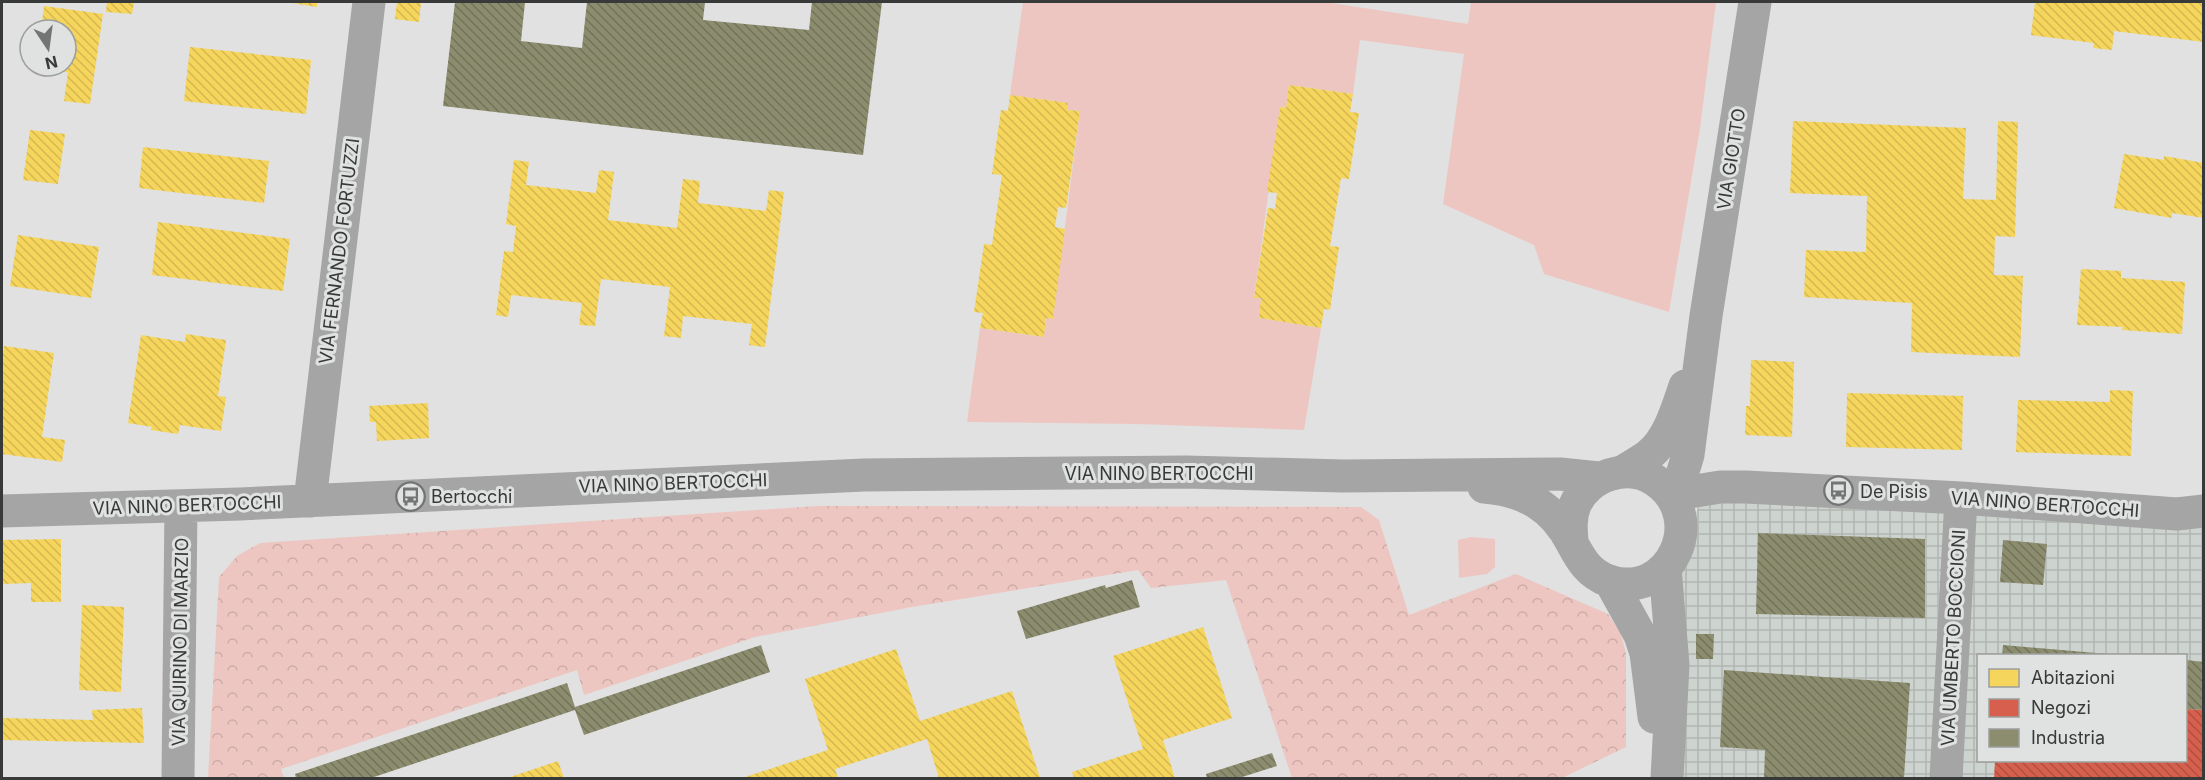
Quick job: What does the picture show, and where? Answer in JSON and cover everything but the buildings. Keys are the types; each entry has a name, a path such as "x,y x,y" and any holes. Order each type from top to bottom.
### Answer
{"street":[{"name":"VIA FERNANDO FORTUZZI","path":"310,501 369,2"},
{"name":"VIA GIOTTO","path":"1671,495 1682,478 1688,455 1706,316 1755,2"},
{"name":"VIA GIOTTO","path":"1611,475 1651,453 1667,431 1687,380 1706,316"},
{"name":"VIA NINO BERTOCCHI","path":"2,512 310,501 864,475 1186,472 1344,476 1637,473 1653,478 1671,495 1706,488 1728,487 1961,498 2177,514 2204,511"},
{"path":"1572,541 1570,522 1576,502 1583,492 1611,475"},
{"name":"VIA NINO BERTOCCHI","path":"1344,476 1494,488 1518,494 1540,504 1553,514 1572,541 1579,558 1594,573 1610,581"},
{"path":"1610,581 1629,583 1646,579 1665,568 1677,550 1682,533 1680,514 1671,495"},
{"name":"VIA UMBERTO BOCCIONI","path":"1946,778 1961,498"},
{"name":"VIA QUIRINO DI MARZIO","path":"178,778 181,506"},
{"path":"1665,568 1673,665 1667,778"},
{"path":"1610,581 1640,636 1646,652 1660,778"}],"shaded area":[{"path":"1700,499 2203,506 2203,778 1679,778 1656,662"}],"green space":[{"path":"1023,2 1325,2 1468,24 1471,2 1716,2 1700,128 1669,312 1544,274 1534,245 1443,204 1464,54 1360,40 1353,94 1289,85 1286,108 1280,107 1276,131 1254,297 1261,298 1259,318 1321,328 1304,430 1137,424 967,422 980,328 1044,337 1046,318 1053,318 1080,111 1067,110 1068,103 1010,95"},
{"path":"817,506 1361,507 1379,520 1409,615 1516,574 1608,614 1621,634 1626,654 1626,747 1562,778 1292,778 1226,580 1151,588 1138,570 912,607 755,637 584,695 577,670 281,769 284,778 208,778 219,577 237,556 260,543"},
{"path":"1471,537 1495,539 1495,567 1487,574 1459,578 1458,540"}],"place":[{"name":"De Pisis","path":"1839,491"},
{"name":"Bertocchi","path":"410,496"}]}
